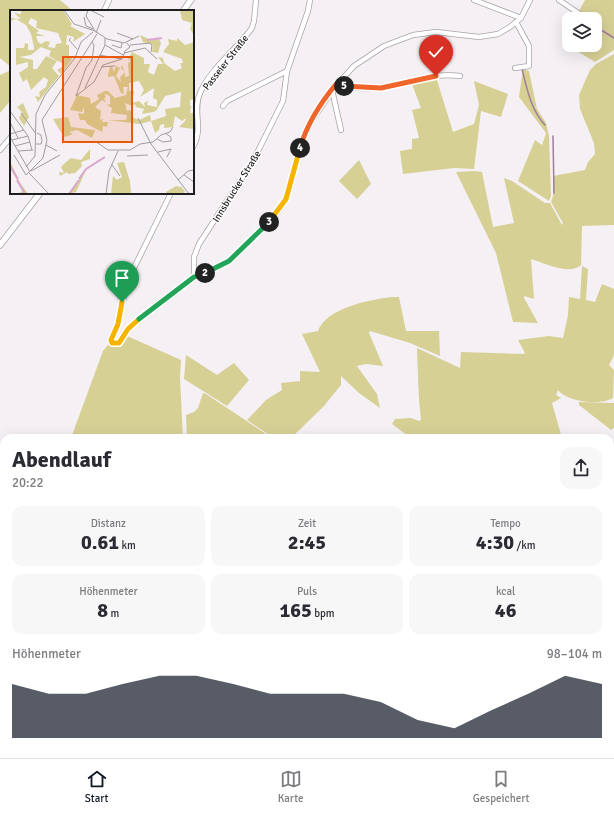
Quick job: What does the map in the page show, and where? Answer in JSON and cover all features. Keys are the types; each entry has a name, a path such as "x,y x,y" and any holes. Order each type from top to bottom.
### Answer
{"street":[{"path":"104,10 109,0"},
{"path":"183,10 191,0"},
{"name":"Passeier Straße","path":"194,145 199,137 197,106 200,93 212,74 252,28 256,0"},
{"name":"Innsbrucker Straße","path":"194,277 194,257 199,244 253,161 282,101 287,71 308,11 310,0"},
{"path":"474,0 521,18"},
{"path":"171,194 127,282 120,319 111,342 119,343 128,329 140,318 194,277 229,261 269,222 282,206 289,190 301,145 307,129 332,90 350,68 384,46 406,37 436,32 485,37 498,34 521,18 530,0"},
{"path":"559,0 577,12"},
{"path":"515,68 529,66 529,46 516,22"},
{"path":"223,106 227,101 287,71"},
{"path":"337,83 345,86 381,88 436,76 460,76"},
{"path":"332,90 340,130"},
{"path":"0,150 10,138"},
{"path":"0,244 39,194"}],"shaded area":[{"path":"0,0 60,0 72,10 10,10 10,66 0,58"},
{"path":"585,0 614,0 614,50 595,62 579,52 602,52 602,12 579,11"},
{"path":"614,54 614,225 582,226 581,265 576,268 557,268 531,259 534,299 524,296 524,298 538,323 513,322 496,253 456,172 482,172 493,227 514,223 504,178 512,181 545,203 550,203 562,225 563,223 551,202 553,196 553,176 585,170 588,162 595,154 594,143 580,109 579,95 590,70 596,64"},
{"path":"523,69 529,71 537,109 546,123 549,136 551,196 549,201 518,181 535,140 542,145 546,133 519,97"},
{"path":"10,70 10,101 0,113 0,75"},
{"path":"437,80 453,132 474,124 479,105 474,81 508,94 501,117 481,111 474,169 454,168 403,174 400,151 412,149 412,139 419,138 412,110 421,108 412,84"},
{"path":"359,160 371,184 357,199 339,181"},
{"path":"582,266 588,269 586,300 595,302 602,284 614,289 614,355 609,365 614,370 613,398 600,402 584,402 562,394 558,390 556,395 561,398 552,403 561,434 406,434 392,424 395,419 411,418 419,421 421,420 417,348 460,368 461,352 523,354 525,353 518,340 549,336 563,338 568,315 569,297 580,299"},
{"path":"399,297 406,331 439,331 440,356 410,343 370,331 369,333 383,366 366,364 357,366 377,394 380,408 359,393 341,376 341,385 324,406 295,434 268,434 247,420 266,400 282,390 281,383 300,381 300,371 320,372 302,334 318,331 330,316 339,311 350,306 373,300"},
{"path":"125,335 181,360 180,378 183,434 72,434 103,351 108,345 118,345"},
{"path":"186,355 217,375 234,363 249,380 227,406 184,379"},
{"path":"203,393 206,394 266,434 187,434 186,415 194,412 198,408"},
{"path":"579,402 614,403 614,428 611,430 579,405"}],"waterway":[{"path":"602,30 614,38"},
{"path":"522,69 533,106 536,113 545,125"},
{"path":"553,136 554,193"}],"route":[{"path":"122,302 118,324 111,340 114,344 119,343 125,333 147,312 194,277 229,261 258,234 275,216 286,199 307,129 337,83 345,86 381,88 436,76"}]}
